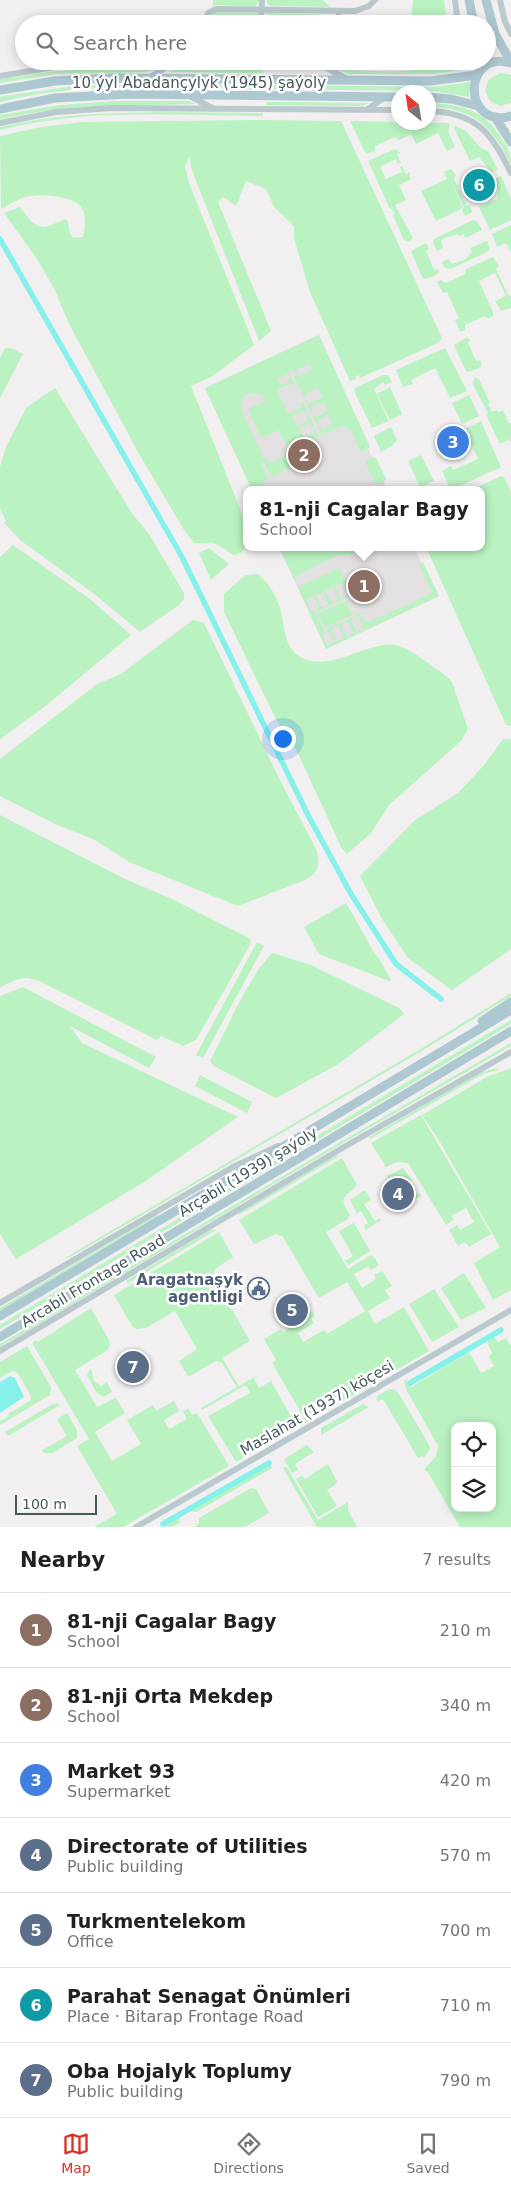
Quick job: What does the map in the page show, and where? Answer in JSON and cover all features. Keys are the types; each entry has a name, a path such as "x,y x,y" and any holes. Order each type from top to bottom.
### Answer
{"main road":[{"path":"469,0 472,15"},
{"path":"486,0 490,15"},
{"path":"496,37 511,62"},
{"name":"10 ýyl Abadançylyk (1945) şaýoly","path":"496,62 511,62"},
{"path":"479,70 473,91 478,106 484,112 495,117 511,116"},
{"name":"10 ýyl Abadançylyk (1945) şaýoly","path":"0,90 74,80 150,77 432,81 478,74 483,70"},
{"name":"10 ýyl Abadançylyk (1945) şaýoly","path":"0,109 30,102 76,97 187,94 391,97"},
{"path":"436,98 451,99 478,106"},
{"path":"495,117 511,142"},
{"path":"418,1064 511,1002"},
{"name":"Arçabil (1939) şaýoly","path":"0,1316 511,1010"},
{"name":"Arçabil (1939) şaýoly","path":"0,1337 511,1031"},
{"path":"458,1063 511,1037"}],"street":[{"path":"261,15 262,0"},
{"path":"208,15 213,9 360,11 375,0"},
{"path":"455,0 457,15"},
{"path":"500,0 505,22 511,34"},
{"path":"339,11 339,15"},
{"path":"0,76 45,70"},
{"path":"150,77 161,70"},
{"path":"330,70 348,80"},
{"path":"187,94 214,109"},
{"path":"368,109 385,97"},
{"path":"0,123 41,114 85,110 391,110"},
{"path":"436,112 463,116 478,124 495,142 511,173"},
{"name":"Arcabil Frontage Road","path":"0,1351 344,1147 511,1052"},
{"name":"Arcabil Frontage Road","path":"0,1303 233,1167 306,1132"},
{"name":"Maslahat (1937) köçesi","path":"136,1527 511,1310"}],"shaded area":[{"path":"316,336 385,486 250,486 205,388"},
{"path":"281,551 416,551 437,597 326,649"}],"green space":[{"path":"213,0 260,0 255,7 213,5"},
{"path":"267,0 323,0 330,7 271,6 267,4"},
{"path":"413,0 444,0 446,15 412,15"},
{"path":"216,12 258,13 258,15 212,15"},
{"path":"268,13 336,15 266,15"},
{"path":"152,70 147,72 56,74 0,83 0,79 56,71"},
{"path":"172,70 263,70 263,73 168,72"},
{"path":"339,70 390,72 461,70 433,74 349,74"},
{"path":"500,73 511,75 511,103 500,106 490,101 485,91 488,80"},
{"path":"471,82 469,97 436,92 436,86"},
{"path":"158,84 263,85 263,89 98,88 32,95 0,102 0,97 4,96 75,86"},
{"path":"267,85 391,87 391,90 267,89"},
{"path":"116,101 189,101 196,104 78,107 0,119 0,115 60,105"},
{"path":"267,102 369,103 363,106 266,105"},
{"path":"436,104 452,105 471,110 488,121 504,142 510,154 511,165 497,139 479,121 469,115 436,107"},
{"path":"162,112 263,113 263,116 131,114 65,118 0,130 0,127 40,119"},
{"path":"341,121 442,338 438,343 360,378 359,375 355,377 356,379 350,381 310,292 294,238 294,226 274,207 266,189 246,181 236,206 223,197 218,202 271,331 259,341 191,168 189,156 185,166 189,183 254,345 211,377 191,386 243,516 243,550 241,553 234,555 214,543 194,543 184,530 138,452 69,324 54,288 37,259 4,213 20,207 30,220 43,227 66,219 73,238 83,237 85,221 81,207 71,200 38,196 25,197 1,209 0,136 41,127 83,122"},
{"path":"350,121 391,122 391,130 436,130 436,123 448,123 450,124 448,131 455,147 447,151 438,133 416,144 411,134 399,140 395,137 375,146 375,151 366,154"},
{"path":"455,126 466,131 481,148 488,151 498,170 491,172 479,157 470,161 454,128"},
{"path":"395,149 401,153 397,154 401,163 398,164 396,159 380,167 386,179 402,172 400,167 402,166 406,174 410,172 410,180 399,185 406,200 395,205 413,238 409,242 404,240 393,215 395,214 390,209 368,161"},
{"path":"451,169 456,175 454,178 467,206 470,205 472,212 465,216 462,210 464,208 449,177 463,208 436,221 421,191 447,179 444,172"},
{"path":"501,176 511,199 511,220 490,230 479,207 497,199 498,190 494,179"},
{"path":"473,220 477,221 482,230 465,238 463,234 459,236 458,234 444,238 441,241 443,248 437,251 433,242 434,239"},
{"path":"511,225 511,253 506,243 497,247 492,234"},
{"path":"487,241 490,248 487,252 450,269 444,267 442,262 448,259 452,264 464,260 472,252 470,248"},
{"path":"426,243 429,249 426,251 434,270 438,269 439,272 434,276 423,279 411,251"},
{"path":"493,257 499,266 496,269 508,295 511,296 511,308 501,311 495,301 506,296 495,273 479,281 493,316 488,319 485,316 465,325 465,330 460,332 455,320 459,318 447,292 443,293 437,282 441,280 446,283 465,274 466,269"},
{"path":"319,335 370,447 360,451 351,431 345,426 321,435 318,427 320,426 322,430 332,425 328,415 317,420 319,424 317,425 312,414 315,417 328,411 324,402 311,407 311,412 305,401 307,400 309,404 323,397 318,388 305,394 305,399 294,376 298,374 299,376 313,370 309,364 296,370 297,372 294,373 292,369 288,371 290,375 286,374 278,379 281,385 289,381 291,377 295,386 293,387 291,383 277,390 288,414 302,407 300,403 303,402 308,413 306,414 304,410 292,416 296,426 309,420 307,416 309,415 314,426 312,427 310,423 299,428 304,438 315,433 313,429 315,429 319,436 297,447 295,453 297,465 271,477 265,464 260,460 268,479 263,486 250,486 205,388","holes":["256,393 262,395 266,401 248,409 261,438 279,430 287,447 285,456 274,462 268,461 263,457 242,411 242,399 247,394"]},
{"path":"467,337 471,340 468,342 476,361 480,360 482,365 468,372 454,345"},
{"path":"5,348 14,349 23,354 0,398 0,358"},
{"path":"445,348 467,391 450,398 435,368 411,380 413,384 403,387 396,370"},
{"path":"383,375 388,375 392,382 385,385 383,382 374,389 389,421 372,428 354,391 355,388"},
{"path":"475,377 479,379 492,412 503,410 509,423 511,423 511,443 507,434 509,440 500,444 486,415 488,413 472,383"},
{"path":"390,387 402,414 390,420 377,394"},
{"path":"55,388 133,515 149,534 184,593 184,599 179,605 140,632 93,593 20,540 4,523 6,521 0,508 0,467 6,447 26,408"},
{"path":"469,395 479,416 462,424 452,403"},
{"path":"481,421 501,467 460,486 449,486 442,471 451,466 453,470 478,459 464,429"},
{"path":"391,427 397,440 392,446 381,452 374,436"},
{"path":"421,455 434,481 420,486 408,461"},
{"path":"372,457 376,458 386,479 379,484 375,483 366,464 366,461"},
{"path":"501,476 504,477 511,492 511,726 506,725 428,551 485,551 485,486 480,486"},
{"path":"13,545 90,599 131,635 43,708 0,739 0,557"},
{"path":"209,548 229,564 211,580 199,553"},
{"path":"281,551 359,551 350,555 338,555 295,576 295,581"},
{"path":"423,562 439,596 326,649 298,587 339,568 352,595 346,598 345,596 348,594 342,583 335,586 340,598 344,597 344,599 336,603 335,601 338,599 333,587 325,591 331,602 334,601 335,603 327,607 328,603 323,592 315,595 321,607 324,606 325,608 317,612 316,610 319,608 313,596 306,600 311,612 314,610 325,633 322,634 327,646 335,642 329,631 326,632 325,630 333,626 334,628 331,630 337,642 344,638 339,626 336,627 335,625 343,621 344,624 341,625 347,637 354,633 349,622 346,623 345,621 353,617 354,619 351,621 357,632 364,629 359,617 355,618 354,616 360,613 364,621 369,622 432,593 419,564"},
{"path":"258,574 266,581 274,594 280,608 287,641 299,656 310,661 322,662 383,645 395,645 404,648 447,676 452,682 468,729 461,741 389,805 371,833 347,854 341,847 297,751 283,732 224,612 224,594 245,575"},
{"path":"346,601 352,615 324,628 318,614"},
{"path":"193,620 204,623 318,856 318,865 315,872 305,880 238,906 129,862 95,840 55,824 0,796 0,759 97,684 121,674"},
{"path":"503,739 511,739 511,949 452,990 408,958 382,919 360,876 415,820 458,793 485,764"},
{"path":"0,815 125,879 172,899 251,939 250,945 196,1040 183,1046 161,1036 157,1040 39,981 28,978 18,979 0,987"},
{"path":"346,903 391,980 389,981 319,954 304,927"},
{"path":"257,942 264,946 203,1058 196,1055"},
{"path":"273,953 311,965 399,1008 404,1014 337,1065 276,1098 214,1066 210,1061 247,988"},
{"path":"23,987 156,1057 149,1068 70,1026 82,1043 238,1117 144,1182 16,1259 0,1234 0,996"},
{"path":"511,993 511,996 420,1052 72,1256 63,1259 419,1050"},
{"path":"511,1020 511,1024 473,1047 0,1329 0,1325"},
{"path":"511,1043 511,1046 338,1146 0,1347 0,1344"},
{"path":"497,1068 498,1070 483,1074 370,1139 369,1137 481,1072"},
{"path":"511,1068 511,1290 493,1300 474,1263 500,1247 440,1142 422,1115 487,1077"},
{"path":"200,1075 252,1102 247,1113 195,1086"},
{"path":"421,1115 491,1234 469,1247 465,1242 458,1246 449,1230 457,1225 460,1230 474,1222 466,1208 451,1216 454,1220 446,1225 408,1163 398,1162 386,1167 371,1143"},
{"path":"336,1155 339,1156 239,1215 239,1212"},
{"path":"342,1158 357,1185 344,1198 344,1204 350,1215 348,1219 326,1232 348,1269 371,1255 374,1257 379,1265 371,1270 368,1266 354,1274 362,1288 376,1279 374,1275 382,1271 392,1286 385,1290 390,1298 368,1311 375,1324 404,1307 429,1351 305,1423 303,1416 272,1363 276,1360 264,1339 281,1329 283,1332 296,1324 295,1321 312,1311 315,1316 311,1319 314,1323 298,1333 303,1342 324,1330 327,1334 365,1311 347,1282 319,1298 283,1237 276,1234 254,1244 239,1220"},
{"path":"403,1168 412,1180 408,1183 414,1195 419,1193 421,1196 406,1205 410,1201 400,1183 393,1187 387,1176"},
{"path":"365,1190 371,1200 364,1204 375,1221 380,1218 381,1220 366,1230 364,1226 368,1223 361,1211 357,1214 350,1200"},
{"path":"157,1215 158,1217 0,1311 0,1308"},
{"path":"354,1223 370,1251 348,1265 345,1261 353,1256 339,1231"},
{"path":"210,1230 216,1230 128,1283 126,1281"},
{"path":"219,1232 233,1257 215,1269 213,1276 250,1341 222,1358 239,1386 258,1375 254,1379 259,1388 271,1381 294,1422 294,1429 236,1462 208,1416 250,1393 247,1387 244,1386 202,1410 201,1408 237,1387 222,1363 216,1361 190,1376 187,1375 179,1361 197,1349 175,1311 146,1328 136,1329 132,1326 114,1295"},
{"path":"464,1273 486,1308 461,1320 441,1288"},
{"path":"434,1289 459,1327 432,1342 409,1304"},
{"path":"91,1308 109,1340 110,1346 105,1352 75,1370 97,1407 116,1398 125,1413 95,1432 112,1461 141,1444 127,1420 153,1405 156,1411 174,1401 179,1411 164,1420 169,1429 187,1419 183,1412 188,1408 192,1415 197,1413 229,1466 123,1527 94,1527 117,1514 77,1446 89,1439 32,1343 36,1340 38,1342"},
{"path":"494,1336 498,1342 506,1338 511,1346 511,1527 460,1527 451,1512 496,1512 496,1422 451,1422 451,1512 427,1471 425,1471 425,1468 436,1456 438,1446 406,1389 404,1381 406,1379 411,1387 469,1352 481,1373 494,1366 489,1357 492,1353 487,1342"},
{"path":"27,1346 51,1387 50,1395 0,1425 0,1421 9,1416 8,1414 30,1401 31,1396 17,1372 12,1371 0,1378 0,1362"},
{"path":"91,1368 94,1381 101,1386 107,1382 112,1392 103,1397 96,1392 87,1375"},
{"path":"389,1389 395,1390 399,1394 428,1443 430,1449 424,1458 423,1456 418,1458 383,1399 377,1402 377,1396"},
{"path":"57,1403 60,1405 8,1436 5,1432 51,1405"},
{"path":"363,1404 369,1407 321,1435 321,1428"},
{"path":"67,1413 77,1430 77,1438 53,1453 44,1453 42,1450 67,1436 57,1419"},
{"path":"307,1445 314,1452 295,1464 298,1470 292,1473 284,1459"},
{"path":"270,1464 272,1468 196,1512 191,1511 180,1517 179,1523 171,1527 162,1526"},
{"path":"328,1464 337,1481 335,1485 327,1490 337,1506 318,1517 296,1479 302,1476 305,1479"},
{"path":"286,1466 318,1520 348,1502 348,1510 357,1527 317,1527 283,1468"},
{"path":"251,1488 256,1489 269,1513 245,1527 195,1527 199,1523 199,1518"}],"water":[{"path":"10,1376 15,1378 24,1397 0,1413 0,1382"}],"waterway":[{"path":"0,239 182,557 309,817 351,894 396,964 441,999"},
{"path":"410,1383 501,1330"},
{"path":"163,1524 269,1463"}],"place":[{"name":"Parahat Senagat Önümleri","path":"479,185"},
{"name":"Market 93","path":"453,442"},
{"name":"81-nji Orta Mekdep","path":"304,455"},
{"name":"81-nji Cagalar Bagy","path":"364,586"},
{"name":"Directorate of Utilities","path":"398,1194"},
{"name":"Aragatnaşyk agentligi","path":"259,1289"},
{"name":"Turkmentelekom","path":"292,1310"},
{"name":"Oba Hojalyk Toplumy","path":"133,1367"}]}
